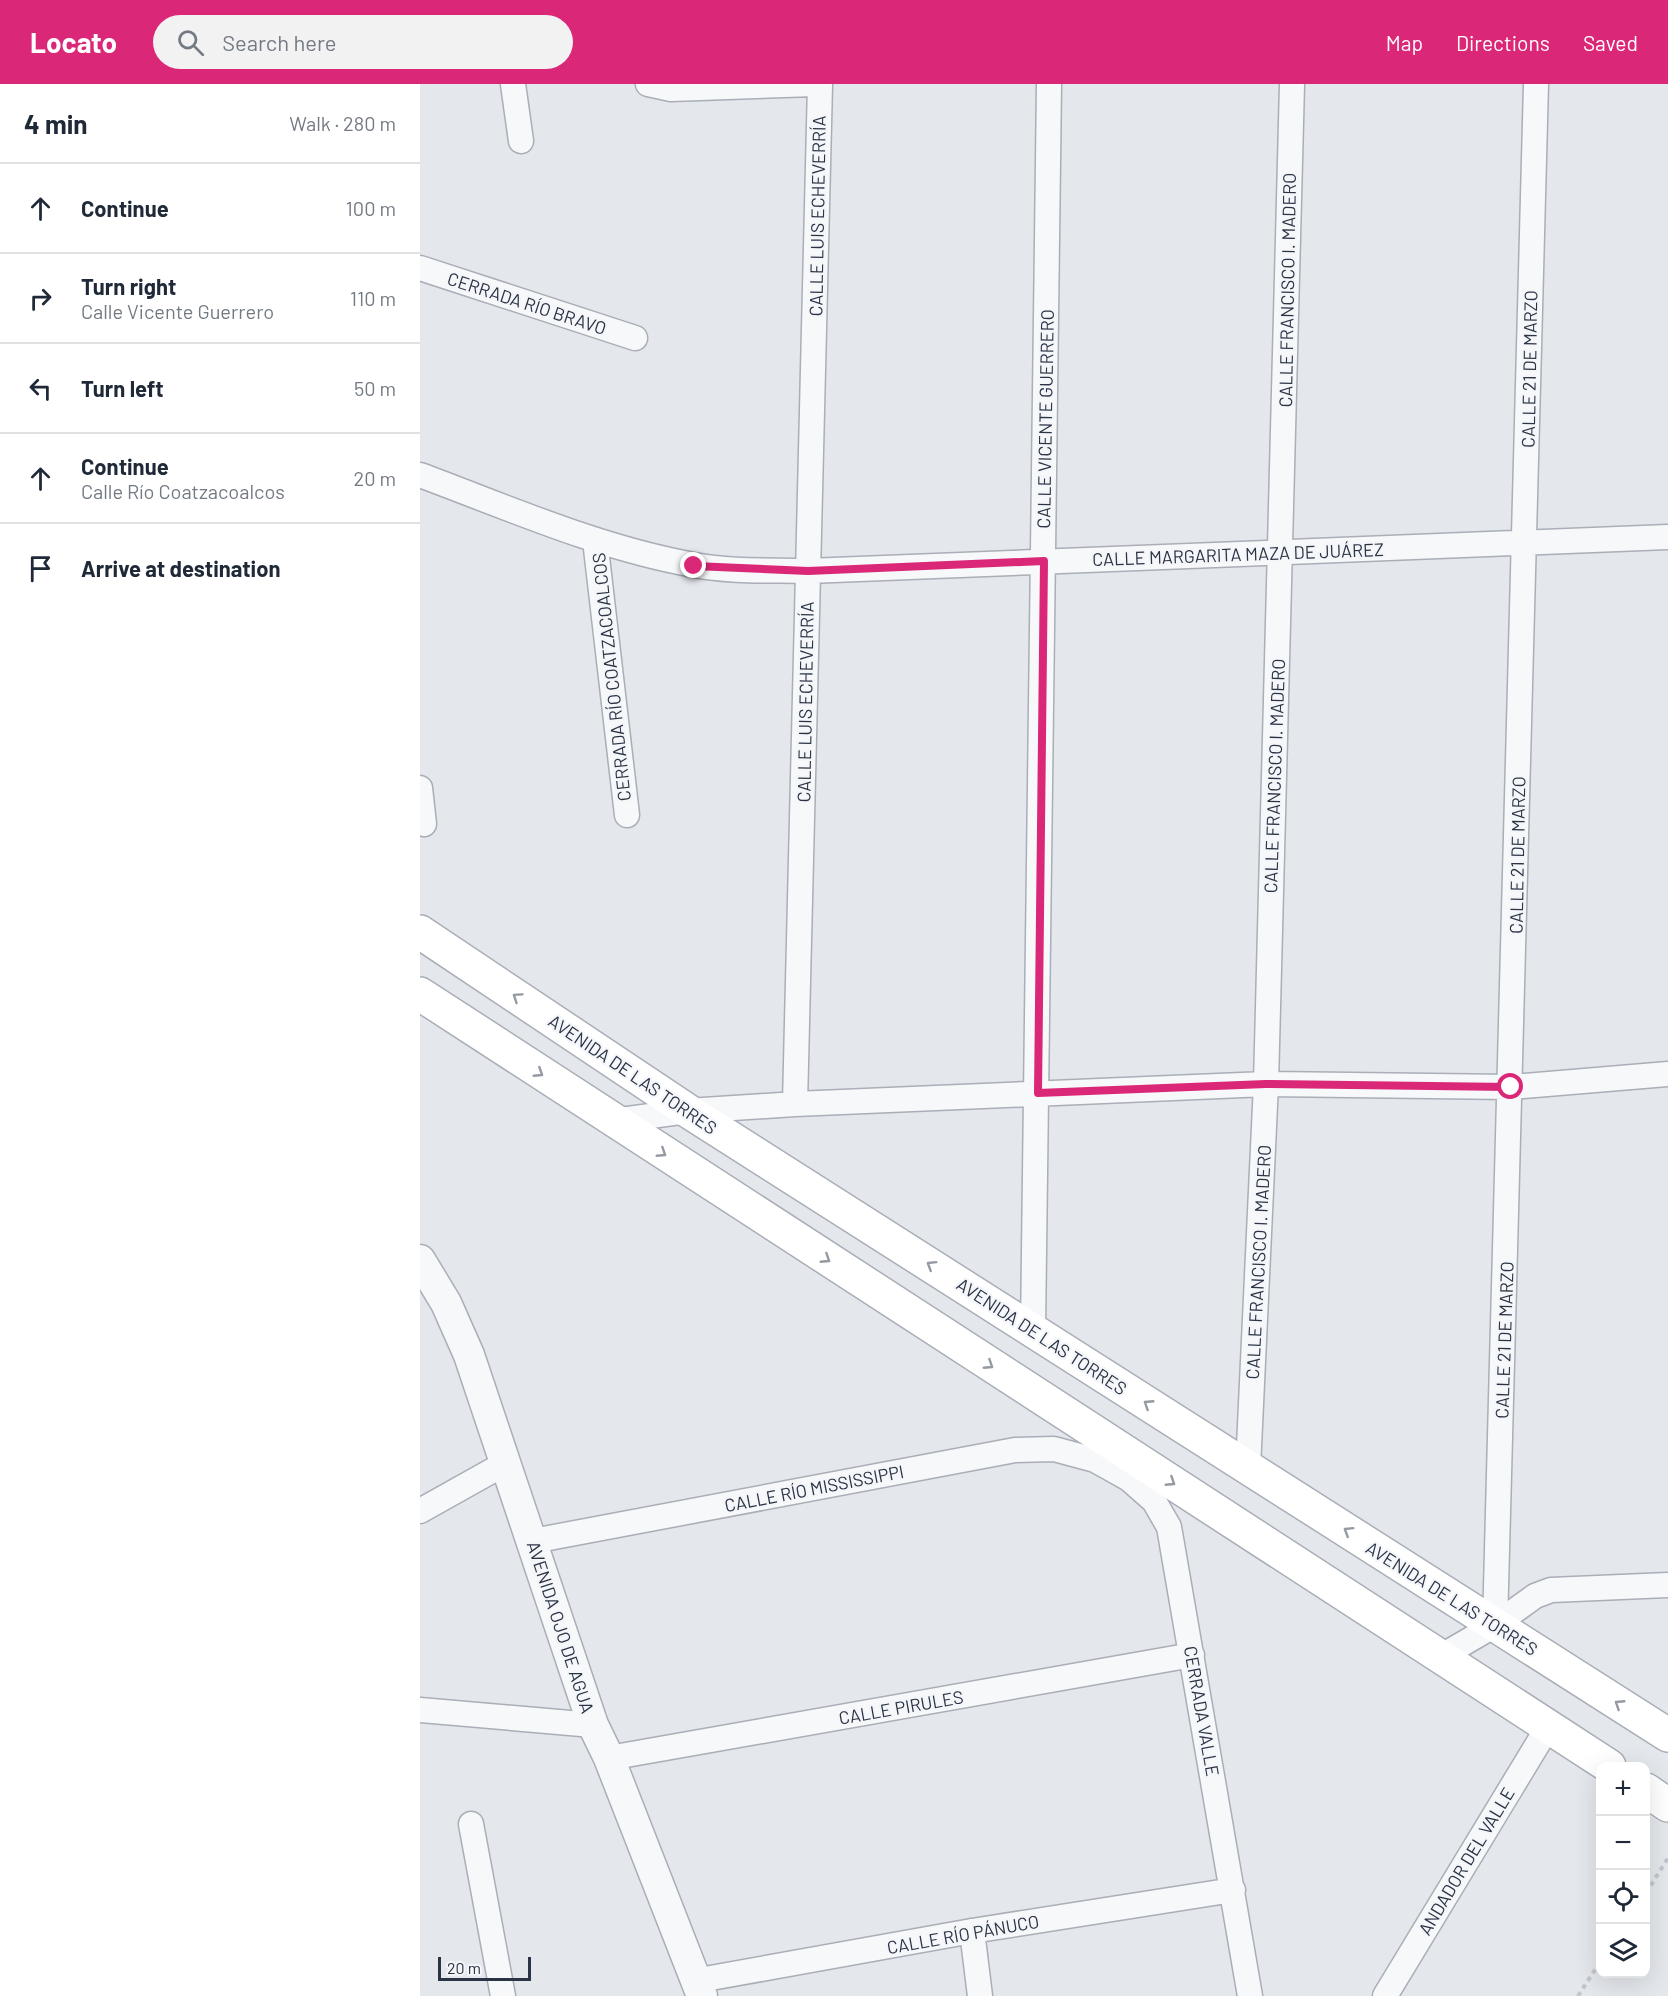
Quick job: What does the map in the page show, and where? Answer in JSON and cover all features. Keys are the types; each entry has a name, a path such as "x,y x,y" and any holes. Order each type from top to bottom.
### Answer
{"main road":[{"name":"AVENIDA DE LAS TORRES","path":"420,932 688,1111 1668,1735"},
{"path":"420,994 1602,1762"},
{"path":"1650,1793 1668,1804"}],"street":[{"path":"513,84 520,141"},
{"path":"649,85 671,89 813,84"},
{"name":"CALLE LUIS ECHEVERRÍA","path":"795,1104 820,84"},
{"name":"CALLE VICENTE GUERRERO","path":"1033,1330 1038,1093 1049,84"},
{"name":"CALLE FRANCISCO I. MADERO","path":"1248,1468 1266,1084 1292,84"},
{"name":"CALLE 21 DE MARZO","path":"1495,1625 1536,84"},
{"name":"CERRADA RÍO BRAVO","path":"420,268 635,338"},
{"name":"CALLE MARGARITA MAZA DE JUÁREZ","path":"420,475 595,540 694,566 808,571 1668,537"},
{"name":"CERRADA RÍO COATZACOALCOS","path":"595,540 627,815"},
{"path":"420,788 424,824"},
{"path":"613,1121 688,1111 1038,1093 1266,1084 1511,1087 1668,1074"},
{"name":"AVENIDA OJO DE AGUA","path":"420,1260 446,1303 469,1355 593,1725 609,1758 698,1989"},
{"name":"CALLE RÍO MISSISSIPPI","path":"533,1541 1015,1450 1054,1449 1095,1460"},
{"name":"CERRADA VALLE","path":"1095,1460 1129,1479 1154,1501 1169,1527 1250,1996"},
{"path":"420,1511 504,1464"},
{"path":"1440,1657 1495,1625 1535,1596 1551,1590 1668,1585"},
{"name":"CALLE PIRULES","path":"609,1758 1192,1655"},
{"path":"420,1710 593,1725"},
{"name":"ANDADOR DEL VALLE","path":"1385,1996 1548,1727"},
{"path":"471,1824 503,1996"},
{"name":"CALLE RÍO PÁNUCO","path":"698,1989 972,1931 1233,1890"},
{"path":"972,1931 980,1996"}],"path":[{"path":"1650,1887 1668,1858"},
{"path":"1578,1996 1596,1968"}],"route":[{"path":"694,566 808,571 1044,561 1038,1093 1266,1084 1511,1087"}]}
